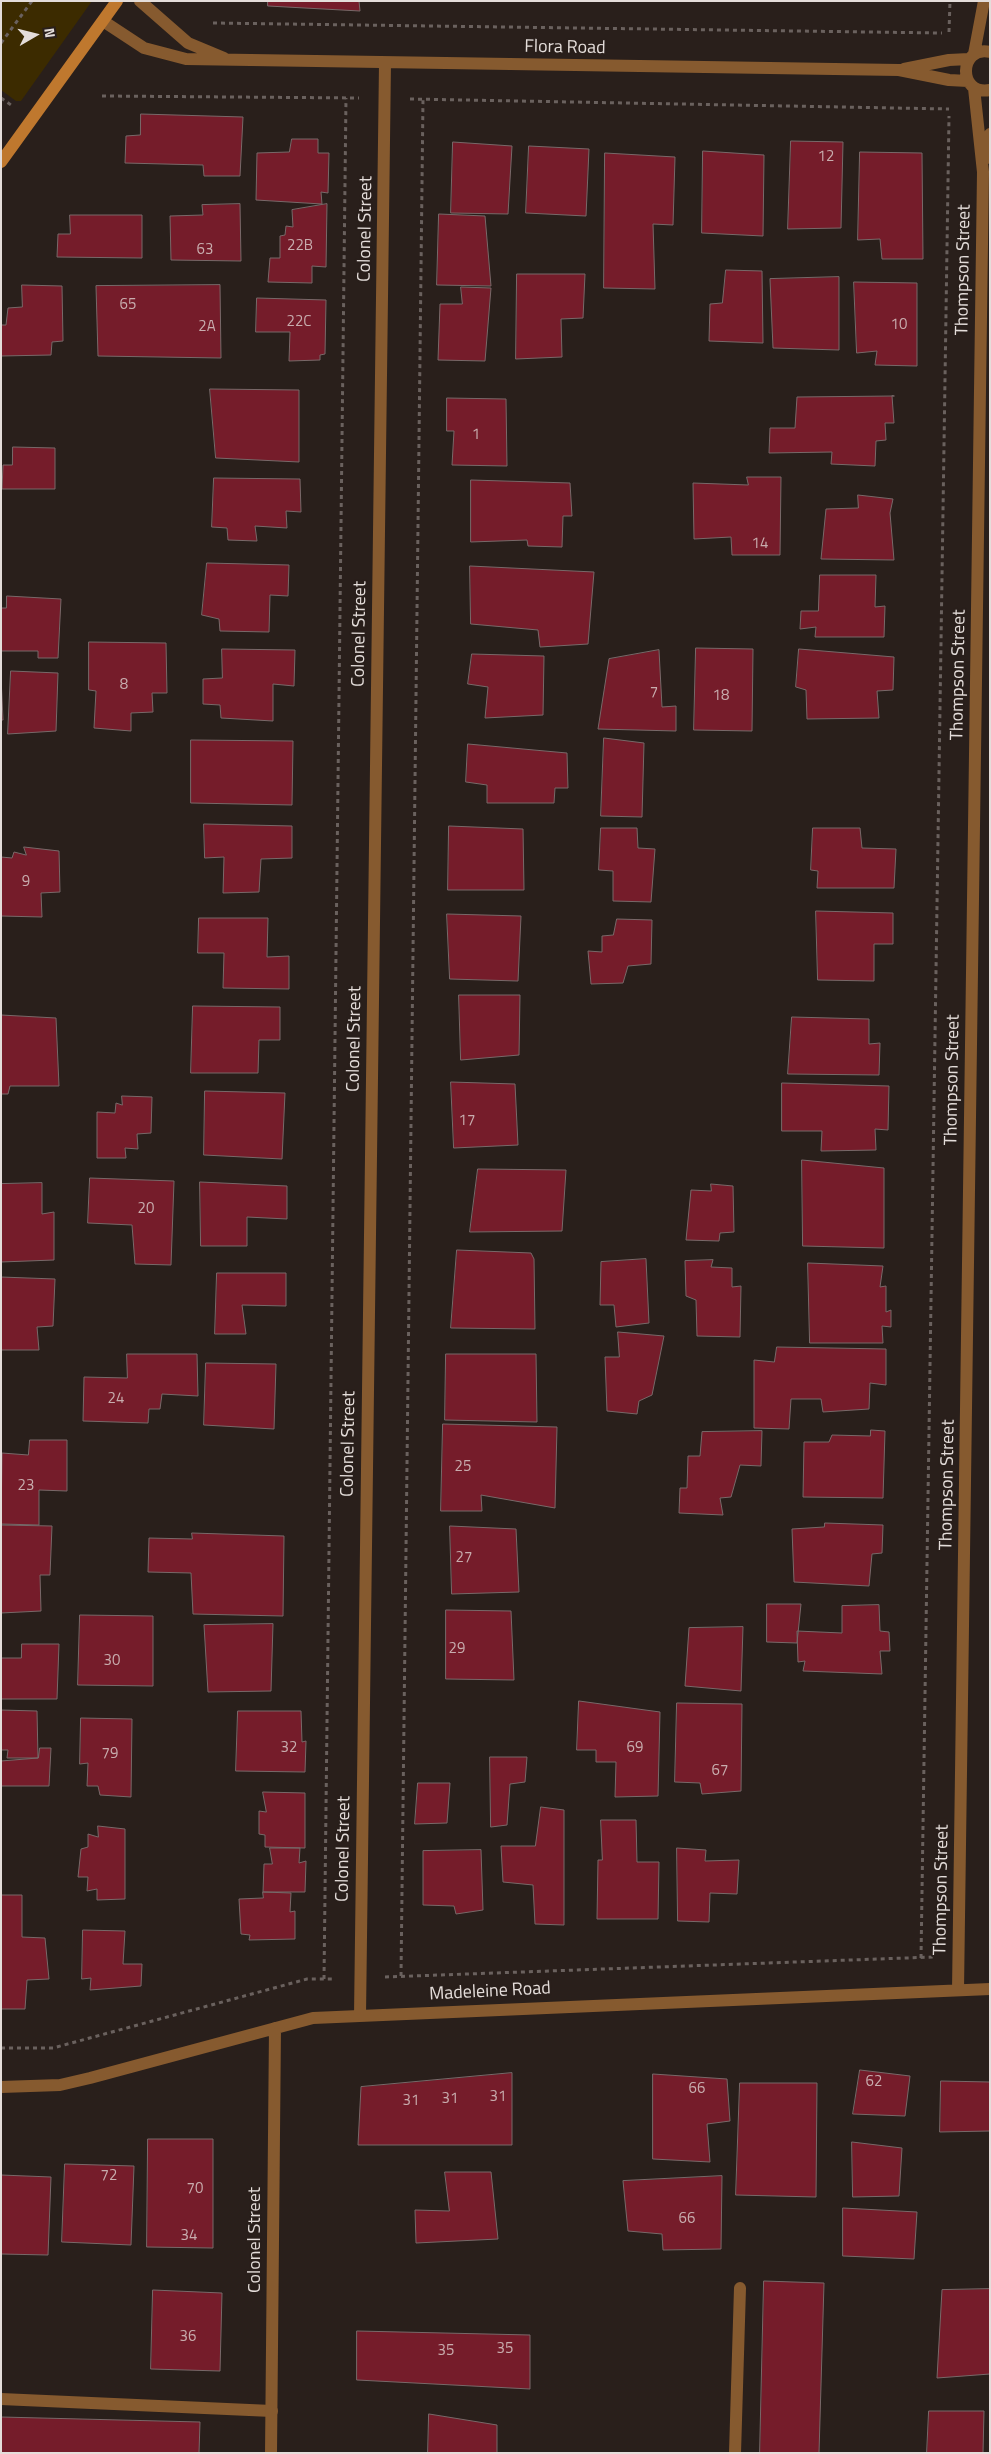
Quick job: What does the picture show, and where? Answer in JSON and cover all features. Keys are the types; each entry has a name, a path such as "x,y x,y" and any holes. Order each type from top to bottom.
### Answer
{"street":[{"path":"1,162 117,1"},
{"name":"Flora Road","path":"140,1 188,43 230,61"},
{"path":"971,57 984,1"},
{"name":"Flora Road","path":"103,22 144,48 186,59 899,70 971,84 990,90"},
{"name":"Flora Road","path":"899,70 990,52"},
{"name":"Thompson Street","path":"958,1989 983,172 971,84 965,70 971,57"},
{"name":"Colonel Street","path":"360,2015 385,63"},
{"name":"Thompson Street","path":"983,172 990,134"},
{"name":"Madeleine Road","path":"1,2087 27,2088 80,2080 313,2018 990,1989"},
{"name":"Colonel Street","path":"271,2453 275,2028"},
{"path":"735,2453 740,2288"},
{"path":"1,2400 272,2412"}],"path":[{"path":"1,43 32,1"},
{"path":"208,23 949,33"},
{"path":"102,96 385,98 975,109"},
{"path":"324,1979 346,98"},
{"path":"401,1976 423,99"},
{"path":"921,1958 949,109"}],"shaded area":[{"path":"1,1 92,1 21,101 16,101 1,90"}],"building":[{"path":"268,1 359,1 360,11 268,6"},
{"path":"141,114 243,117 240,176 204,176 203,165 125,163 126,136 140,135"},
{"path":"292,139 318,139 318,153 329,153 328,193 321,192 322,204 256,200 257,153 289,152"},
{"path":"791,141 843,142 841,228 788,229"},
{"path":"453,142 512,146 508,214 451,213"},
{"path":"529,146 589,149 586,216 526,213"},
{"path":"703,151 764,155 763,236 702,233"},
{"path":"860,152 922,153 923,259 882,259 880,239 858,240"},
{"path":"605,153 675,157 673,225 653,224 655,289 604,288"},
{"path":"240,204 241,261 171,260 170,216 203,215 202,205"},
{"path":"327,204 326,267 312,266 312,283 268,282 270,258 280,258 280,236 285,235 286,226 293,227 292,210"},
{"path":"439,214 485,216 491,286 437,285"},
{"path":"70,215 142,215 142,258 57,257 58,234 70,234"},
{"path":"726,270 762,271 763,343 709,341 710,304 722,303"},
{"path":"517,274 585,274 583,318 561,319 562,357 516,359"},
{"path":"839,277 839,350 773,348 770,279"},
{"path":"854,282 917,283 917,366 875,365 877,351 857,353"},
{"path":"22,285 62,286 63,341 52,342 51,355 1,356 1,325 6,325 8,308 22,307"},
{"path":"220,285 221,358 98,356 96,286"},
{"path":"461,287 491,288 485,361 438,360 440,304 462,304"},
{"path":"257,298 326,300 325,354 320,355 320,360 289,361 290,332 256,332"},
{"path":"210,389 299,390 299,462 216,458"},
{"path":"892,396 894,423 885,423 886,440 876,441 875,466 831,464 832,452 769,453 770,428 795,428 797,397"},
{"path":"447,398 506,399 507,466 452,465 454,431 447,431"},
{"path":"13,447 55,448 55,489 2,489 3,465 12,465"},
{"path":"747,477 781,477 780,555 732,555 731,537 694,539 693,483 748,485"},
{"path":"214,478 300,479 301,512 286,511 287,528 255,526 257,541 228,540 227,528 212,527"},
{"path":"471,480 570,483 572,516 563,516 562,547 528,546 527,540 471,542"},
{"path":"858,495 893,499 890,513 894,560 821,559 826,509 858,508"},
{"path":"207,563 289,565 288,596 270,595 269,632 220,631 219,619 202,615"},
{"path":"470,566 594,572 588,644 540,647 538,630 471,624"},
{"path":"820,575 876,575 875,607 885,606 884,637 815,637 816,627 800,629 801,611 818,611"},
{"path":"7,596 61,599 58,658 38,658 38,651 1,651 1,608 6,608"},
{"path":"89,642 166,643 167,693 152,693 153,712 131,713 131,731 94,728 96,691 89,690"},
{"path":"696,648 753,649 752,731 694,730"},
{"path":"222,649 295,650 294,686 273,684 273,721 221,718 220,705 203,704 203,679 222,678"},
{"path":"799,649 894,657 893,690 877,691 879,718 807,719 806,690 796,687"},
{"path":"659,650 662,707 676,706 676,731 598,729 609,659"},
{"path":"472,654 544,656 543,715 485,718 488,687 468,684"},
{"path":"11,671 58,673 56,731 8,734"},
{"path":"1,677 3,720 1,720"},
{"path":"604,738 644,743 642,817 601,816"},
{"path":"191,740 293,741 292,805 191,803"},
{"path":"468,744 567,753 568,788 555,788 554,803 487,803 487,785 466,782"},
{"path":"204,824 292,826 292,858 261,859 259,892 223,893 224,857 205,858"},
{"path":"449,826 523,829 524,890 448,890"},
{"path":"601,828 637,828 638,848 655,849 651,902 613,901 613,871 599,870"},
{"path":"813,828 860,828 862,848 896,849 894,888 817,888 818,871 811,870"},
{"path":"24,847 59,851 60,892 41,893 42,917 1,916 1,857 12,858 14,852 26,855"},
{"path":"816,911 893,913 893,944 874,944 874,981 818,980"},
{"path":"447,914 521,916 518,981 450,979"},
{"path":"199,918 268,918 267,957 289,956 289,989 223,988 224,953 198,953"},
{"path":"617,919 652,920 651,964 628,966 623,983 591,984 588,951 602,952 602,936 613,935"},
{"path":"459,995 520,995 519,1055 461,1060"},
{"path":"193,1006 280,1007 280,1040 259,1040 258,1073 191,1073"},
{"path":"1,1015 56,1018 59,1086 10,1086 8,1094 1,1094"},
{"path":"792,1017 869,1019 869,1044 880,1043 879,1075 788,1074"},
{"path":"451,1082 515,1084 518,1145 454,1148"},
{"path":"782,1083 889,1086 888,1130 875,1129 876,1150 821,1151 822,1131 782,1131"},
{"path":"205,1091 285,1093 282,1159 204,1155"},
{"path":"122,1096 152,1097 151,1133 137,1134 138,1149 125,1148 126,1158 97,1158 97,1112 115,1113 116,1103 122,1105"},
{"path":"802,1160 884,1168 884,1248 803,1246"},
{"path":"478,1169 566,1170 562,1231 470,1232"},
{"path":"90,1178 174,1181 171,1265 135,1264 132,1225 88,1223"},
{"path":"200,1182 287,1186 287,1219 247,1217 247,1246 201,1246"},
{"path":"42,1183 42,1214 54,1212 54,1260 1,1262 1,1184"},
{"path":"711,1184 733,1186 734,1232 720,1233 719,1241 686,1240 691,1190 711,1191"},
{"path":"457,1250 531,1253 534,1259 535,1329 451,1328"},
{"path":"646,1259 649,1323 616,1327 614,1305 600,1305 601,1262"},
{"path":"713,1260 711,1267 732,1268 732,1287 741,1286 740,1337 697,1336 696,1300 686,1296 685,1261"},
{"path":"808,1263 883,1266 880,1287 886,1286 886,1312 891,1310 891,1327 882,1326 883,1343 810,1343"},
{"path":"217,1273 286,1273 286,1306 242,1305 246,1334 215,1334"},
{"path":"1,1277 55,1279 53,1326 37,1327 39,1350 1,1350"},
{"path":"618,1332 664,1336 652,1395 639,1401 637,1414 607,1411 605,1357 619,1357"},
{"path":"777,1347 886,1349 886,1385 870,1383 869,1409 823,1412 821,1399 791,1399 789,1429 754,1428 754,1360 774,1362"},
{"path":"127,1354 197,1354 198,1396 162,1394 160,1409 149,1409 148,1423 83,1421 84,1377 127,1378"},
{"path":"446,1354 536,1354 537,1422 445,1420"},
{"path":"206,1363 276,1364 274,1429 204,1425"},
{"path":"443,1424 557,1427 555,1508 481,1495 482,1511 441,1511"},
{"path":"871,1430 885,1431 883,1498 803,1497 804,1442 829,1442 832,1435 870,1436"},
{"path":"762,1431 761,1466 740,1465 731,1497 720,1498 723,1515 679,1513 680,1488 687,1488 688,1456 700,1456 702,1432"},
{"path":"30,1440 67,1440 67,1491 39,1490 39,1525 1,1524 2,1453 28,1455"},
{"path":"825,1523 883,1525 882,1553 872,1554 869,1586 794,1582 792,1529 824,1527"},
{"path":"1,1525 52,1526 50,1575 40,1575 41,1611 1,1613"},
{"path":"450,1526 516,1529 519,1592 452,1594"},
{"path":"192,1533 284,1536 283,1616 193,1614 191,1573 148,1572 149,1538 192,1539"},
{"path":"767,1604 801,1604 797,1643 767,1642"},
{"path":"879,1605 880,1631 889,1632 890,1651 880,1651 882,1674 803,1671 805,1661 798,1662 797,1631 842,1633 842,1606"},
{"path":"446,1610 511,1611 514,1680 446,1679"},
{"path":"80,1615 153,1616 153,1686 78,1685"},
{"path":"273,1624 271,1691 208,1692 204,1625"},
{"path":"743,1627 741,1691 685,1686 689,1628"},
{"path":"22,1644 59,1644 57,1699 1,1699 1,1658 21,1658"},
{"path":"579,1701 660,1712 658,1796 615,1797 616,1762 596,1762 596,1750 577,1750"},
{"path":"677,1703 742,1704 741,1791 702,1794 700,1783 675,1782"},
{"path":"1,1710 37,1711 38,1758 7,1758 8,1750 1,1750"},
{"path":"238,1711 301,1711 302,1742 306,1741 305,1772 236,1771"},
{"path":"81,1718 132,1719 131,1797 100,1795 98,1786 87,1786 88,1763 80,1764"},
{"path":"40,1748 51,1748 49,1786 1,1786 1,1761 38,1758"},
{"path":"490,1757 527,1757 525,1782 510,1784 507,1825 491,1827"},
{"path":"418,1783 450,1783 447,1823 415,1824"},
{"path":"263,1792 305,1793 305,1848 265,1847 265,1835 259,1834 259,1811 266,1812"},
{"path":"541,1807 564,1810 564,1925 535,1924 533,1885 503,1882 501,1846 535,1846"},
{"path":"601,1820 636,1820 637,1862 659,1862 658,1919 597,1919 598,1860 602,1860"},
{"path":"98,1826 125,1829 125,1899 97,1900 97,1889 87,1891 88,1877 78,1877 81,1849 88,1847 88,1834 98,1837"},
{"path":"270,1848 300,1848 299,1863 306,1861 305,1892 263,1892 264,1864 272,1864"},
{"path":"677,1848 706,1850 705,1861 739,1860 737,1894 710,1893 709,1922 678,1921"},
{"path":"481,1850 483,1910 456,1914 454,1906 423,1905 423,1851"},
{"path":"263,1892 291,1893 290,1912 295,1911 295,1939 249,1940 250,1935 241,1934 239,1899 263,1898"},
{"path":"1,1895 22,1895 22,1937 45,1938 49,1979 27,1980 25,2009 1,2009"},
{"path":"83,1930 125,1931 123,1964 142,1964 141,1986 90,1990 91,1978 82,1979"},
{"path":"860,2070 910,2076 905,2116 853,2114"},
{"path":"512,2073 512,2145 358,2145 361,2087"},
{"path":"653,2074 727,2079 730,2121 707,2124 710,2162 653,2159"},
{"path":"941,2081 990,2082 990,2131 940,2132"},
{"path":"740,2083 817,2083 816,2197 736,2195"},
{"path":"148,2139 213,2139 213,2248 147,2247"},
{"path":"852,2142 902,2148 899,2196 853,2197"},
{"path":"65,2164 134,2166 131,2245 62,2242"},
{"path":"445,2172 491,2172 498,2239 416,2243 415,2210 449,2211"},
{"path":"1,2175 51,2177 48,2255 1,2254"},
{"path":"722,2176 721,2249 663,2250 662,2234 628,2231 623,2181"},
{"path":"843,2208 917,2212 914,2259 843,2256"},
{"path":"764,2281 824,2283 819,2453 760,2453"},
{"path":"990,2289 990,2374 937,2378 942,2290"},
{"path":"153,2290 222,2293 220,2371 151,2369"},
{"path":"357,2331 530,2335 530,2389 357,2380"},
{"path":"929,2411 984,2411 983,2453 927,2453"},
{"path":"429,2414 497,2425 497,2453 428,2453"},
{"path":"1,2417 200,2422 199,2453 1,2453"}]}
